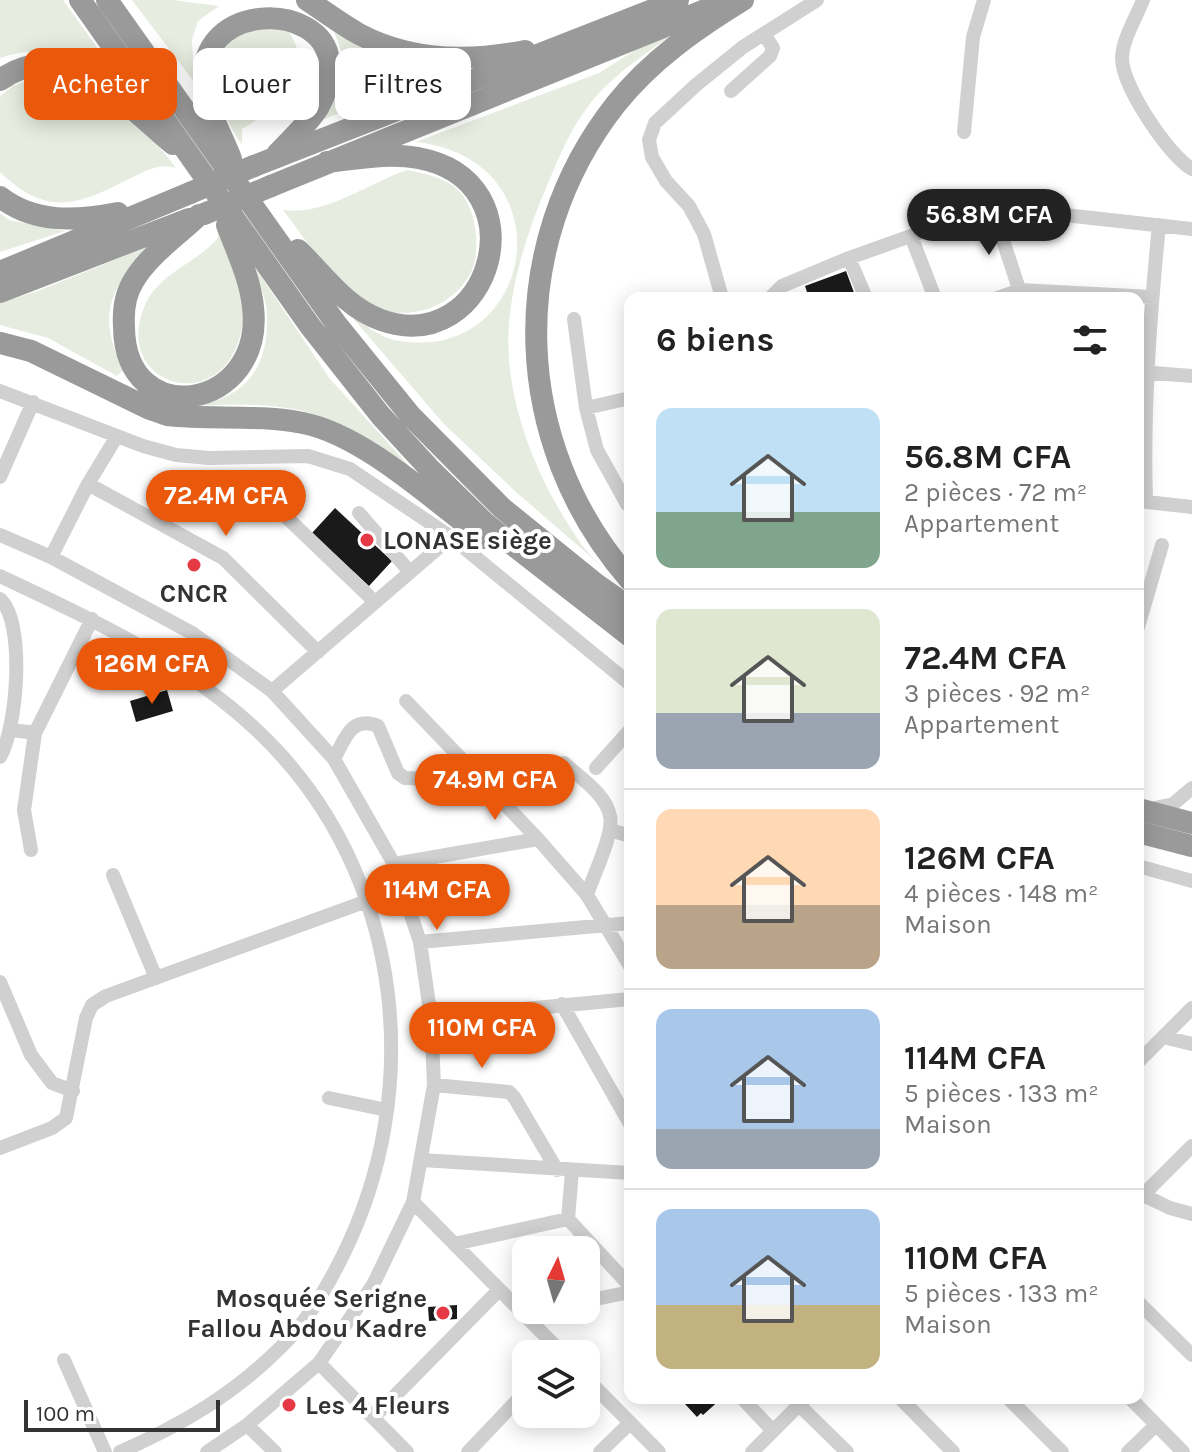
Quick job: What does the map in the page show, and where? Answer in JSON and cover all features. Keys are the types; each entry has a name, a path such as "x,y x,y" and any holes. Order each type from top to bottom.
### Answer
{"highway":[{"path":"80,0 197,164 207,209 250,290 254,310 250,344 245,360 235,374 220,387 206,393 170,395 155,390 132,367 124,335 126,298 143,266 207,209"},
{"path":"107,0 337,325 410,415 502,508 624,604"},
{"path":"307,0 362,35 412,54 456,57 496,55 581,39"},
{"path":"0,272 263,163 678,0"},
{"path":"0,292 731,0"},
{"path":"624,572 586,519 556,453 546,420 537,374 536,323 548,239 561,198 596,131 646,72 697,30 743,0"},
{"path":"240,186 205,92 205,57 218,28 229,18 254,6 289,8 300,14 317,28 325,41 329,57 326,89 319,106 263,163"},
{"path":"0,80 34,65 79,71 119,98 197,164"},
{"path":"267,224 350,304 382,321 399,324 432,321 458,308 477,290 489,262 492,233 485,206 462,177 453,170 416,157 327,162"},
{"path":"0,197 39,216 72,220 159,206"},
{"path":"207,209 310,326 381,416 429,468 486,524 623,632"},
{"path":"0,343 31,351 167,415 303,423 337,435 367,451 506,555 623,632"},
{"path":"1144,817 1192,823"},
{"path":"1144,819 1192,846"}],"street":[{"path":"720,292 704,234 689,206 666,181 652,157 649,140 655,123 719,66 817,0"},
{"path":"964,132 973,37 984,0"},
{"path":"1143,0 1123,48 1125,72 1148,119 1179,161 1192,169"},
{"path":"731,91 770,56 773,48 764,34"},
{"path":"992,207 1020,292"},
{"path":"784,292 849,258 992,207 1192,229"},
{"path":"1144,364 1159,225"},
{"path":"911,236 933,292"},
{"path":"849,258 863,292"},
{"path":"1144,297 1152,297"},
{"path":"574,319 586,408 597,450 624,496"},
{"path":"1144,372 1192,376"},
{"path":"0,391 143,446 176,455 209,458 308,456 350,469 451,537 624,679"},
{"path":"586,408 624,399"},
{"path":"0,477 33,402"},
{"path":"51,557 88,484 117,436"},
{"path":"88,484 223,558 318,652"},
{"path":"1144,501 1192,507"},
{"path":"280,511 375,602"},
{"path":"359,513 410,572"},
{"path":"0,535 51,557 192,633 272,691 334,759 394,864 420,942 431,1018 434,1085 413,1202 373,1285 319,1363 247,1425 207,1452"},
{"path":"272,691 451,537"},
{"path":"1144,606 1162,545"},
{"path":"0,576 92,619 199,682 231,706 281,755 341,837 367,901 389,997 392,1049 387,1110 376,1175 355,1230 327,1288 282,1346 220,1400 171,1430 120,1452"},
{"path":"0,599 8,606 13,621 16,677 12,730 0,757"},
{"path":"31,850 24,810 35,733 92,619"},
{"path":"406,701 587,895 624,956"},
{"path":"334,759 350,729 356,724 368,722 378,726 398,773 405,778 437,779"},
{"path":"12,730 35,733"},
{"path":"596,768 624,737"},
{"path":"564,763 594,790 611,816 610,830 587,895"},
{"path":"1144,815 1173,804 1192,788"},
{"path":"610,830 624,834"},
{"path":"394,864 538,839"},
{"path":"1144,868 1192,881"},
{"path":"113,875 156,978"},
{"path":"0,1148 52,1128 66,1118 86,1018 92,1005 106,996 367,901"},
{"path":"420,942 624,924"},
{"path":"0,982 31,1055 52,1083 73,1091"},
{"path":"431,1018 624,999"},
{"path":"562,1004 624,1113"},
{"path":"1144,1056 1192,1008"},
{"path":"1163,1037 1192,1044"},
{"path":"434,1085 509,1092 514,1097 564,1170 568,1219 624,1282"},
{"path":"329,1098 387,1110"},
{"path":"1144,1193 1192,1146"},
{"path":"421,1160 624,1173"},
{"path":"1144,1198 1192,1214"},
{"path":"413,1202 512,1303"},
{"path":"454,1244 568,1219"},
{"path":"373,1418 499,1290"},
{"path":"600,1297 624,1291"},
{"path":"1144,1308 1192,1355"},
{"path":"532,1324 548,1340"},
{"path":"64,1360 105,1452"},
{"path":"319,1363 407,1452"},
{"path":"600,1392 659,1452"},
{"path":"748,1404 773,1431"},
{"path":"752,1452 800,1404"},
{"path":"804,1404 847,1452"},
{"path":"906,1404 953,1452"},
{"path":"1014,1404 1062,1452"},
{"path":"1136,1404 1183,1452"},
{"path":"468,1452 512,1406"},
{"path":"600,1452 630,1423"},
{"path":"247,1425 275,1452"},
{"path":"1128,1452 1156,1425"}],"shaded area":[{"path":"0,0 63,0 97,48 24,48 24,52 0,58"},
{"path":"132,0 172,0 219,6 198,21 192,39 193,81 177,60 177,48 168,48"},
{"path":"329,23 370,48 340,48"},
{"path":"240,29 288,30 297,48 225,48"},
{"path":"680,29 616,77 578,121 533,220 511,306 509,352 512,381 527,440 566,521 585,549 612,575 516,492 444,424 351,316 394,340 442,341 478,324 504,295 516,259 515,220 498,185 466,157 416,142 599,73 637,49"},
{"path":"492,59 471,66 471,60"},
{"path":"24,82 24,120 135,120 176,168 165,166 145,171 82,199 66,202 34,197 0,172 0,96"},
{"path":"335,96 335,115 321,120"},
{"path":"228,120 256,120 242,129 242,145"},
{"path":"407,170 441,179 461,193 473,218 476,253 472,270 453,295 427,309 397,313 382,310 355,296 321,262 283,210 299,211 331,203"},
{"path":"0,213 9,220 65,231 0,252"},
{"path":"217,225 245,292 243,322 233,354 216,373 196,383 175,382 156,373 143,356 138,332 146,303 153,292 218,238"},
{"path":"147,247 124,277 111,304 110,334 123,370 117,376 48,338 0,325 0,303"},
{"path":"254,266 330,379 411,468 358,432 310,413 258,405 194,406 228,396 251,377 258,365 267,334 267,315"}],"building":[{"path":"846,271 854,292 807,292 805,286"},
{"path":"335,508 392,561 369,586 312,533"},
{"path":"167,690 173,711 136,722 130,701"},
{"name":"Mosquée Serigne Fallou Abdou Kadre","path":"457,1305 457,1319 429,1321 428,1307"},
{"path":"685,1404 715,1404 703,1415 701,1413 697,1417"}],"place":[{"name":"LONASE siège","path":"367,540"},
{"name":"CNCR","path":"194,565"},
{"name":"Mosquée Serigne Fallou Abdou Kadre","path":"443,1313"},
{"name":"Les 4 Fleurs","path":"289,1405"}]}
